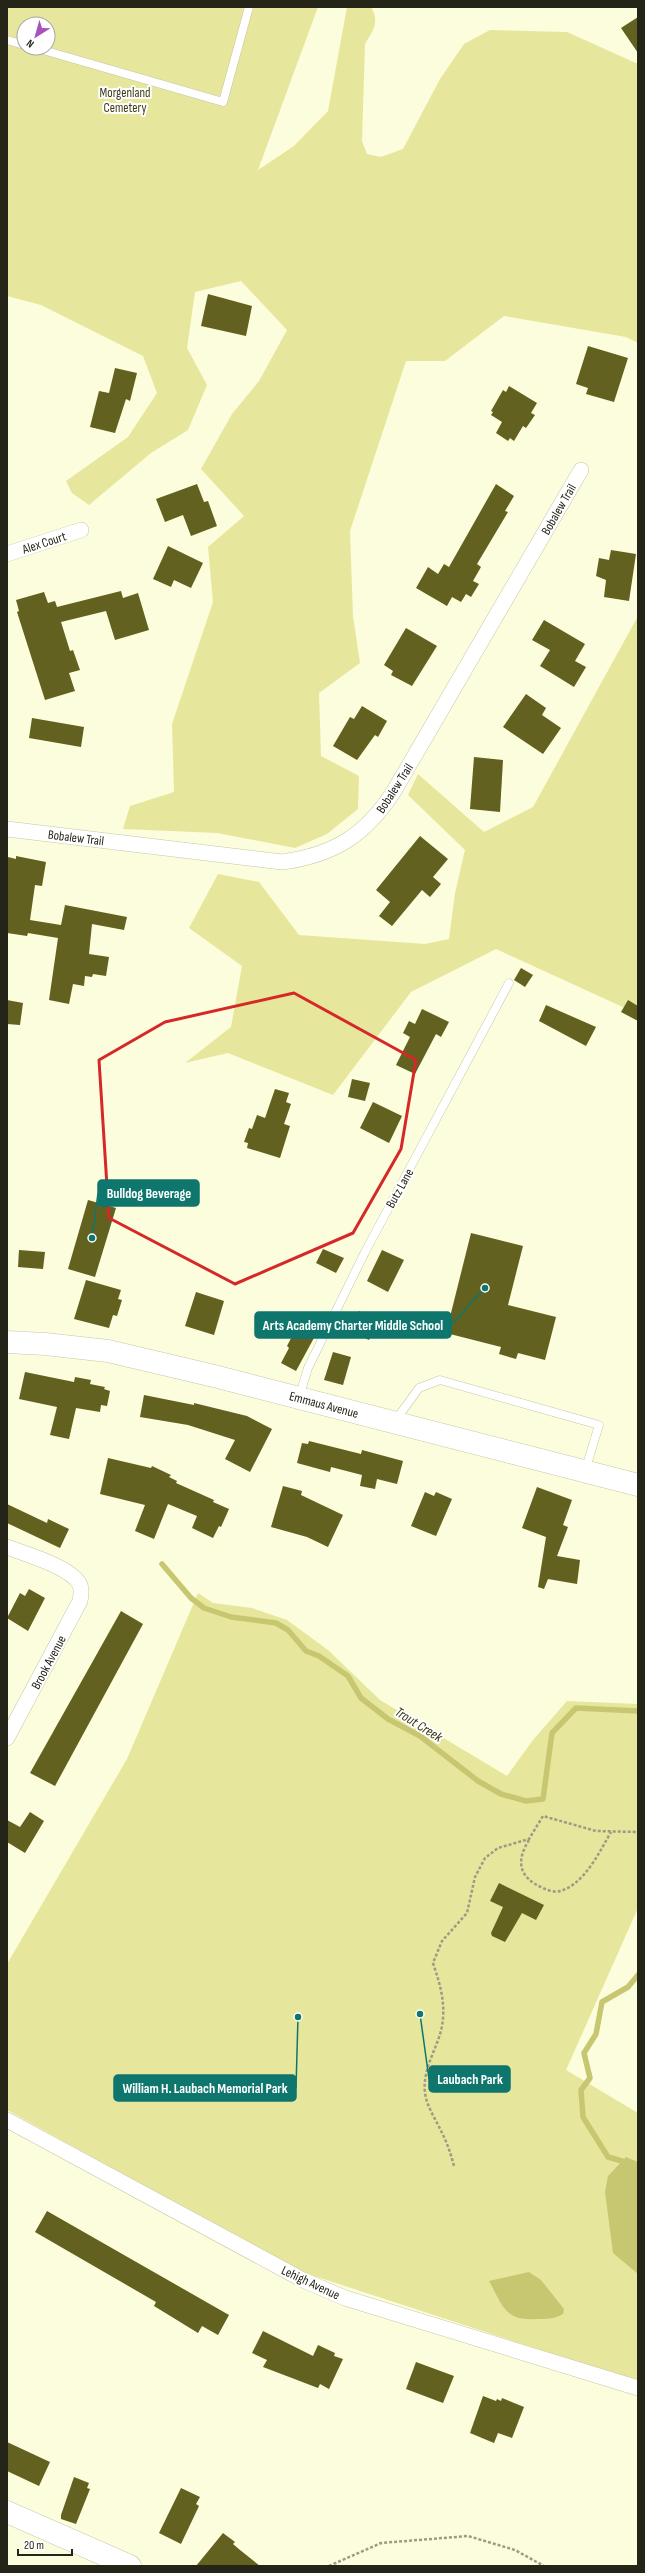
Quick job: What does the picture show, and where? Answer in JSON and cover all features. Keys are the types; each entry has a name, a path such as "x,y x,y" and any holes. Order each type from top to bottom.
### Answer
{"main road":[{"name":"Emmaus Avenue","path":"7,1342 45,1344 108,1351 299,1398 638,1485"},
{"path":"7,2512 130,2566"}],"street":[{"name":"Bobalew Trail","path":"7,829 282,862 306,859 329,851 350,840 369,825 394,791 581,470"},
{"name":"Alex Court","path":"7,554 81,530"},
{"name":"Brook Avenue","path":"7,1547 57,1566 80,1584 80,1601 7,1738"},
{"name":"Lehigh Avenue","path":"7,2120 303,2280 346,2298 638,2388"}],"lane":[{"path":"56,54 223,102 249,7"},
{"name":"Butz Lane","path":"299,1398 308,1368 365,1252 508,983"},
{"path":"394,1423 419,1388 440,1380 599,1425 585,1472"}],"path":[{"path":"611,1832 575,1883 560,1892 548,1890 530,1883 523,1874 521,1853 543,1816 596,1831 638,1832"},
{"path":"454,2166 443,2134 431,2112 425,2093 426,2072 442,2026 443,2011 443,1992 433,1963 442,1941 467,1913 475,1877 485,1858 498,1848 529,1838"},
{"path":"329,2566 381,2543 468,2536 515,2550 544,2566"}],"highlighted area":[{"path":"294,993 416,1060 401,1149 353,1233 235,1284 109,1218 99,1060 165,1022"}],"green space":[{"name":"Morgenland Cemetery","path":"7,7 318,7 258,170 294,146 328,111 347,7 371,7 374,12 375,21 373,30 365,44 362,141 367,154 381,157 403,149 440,79 464,44 490,30 567,32 638,64 638,343 626,337 504,316 445,361 406,361 350,531 353,616 360,663 319,693 321,756 359,776 358,809 327,834 295,848 217,833 123,829 130,806 174,792 172,724 213,602 208,547 244,516 201,469 232,414 259,381 287,330 241,281 195,292 187,348 207,385 188,430 151,453 89,505 72,493 66,481 128,437 157,393 143,356 41,305 7,296"},
{"path":"638,616 638,1014 496,949 411,992 333,1095 228,1053 185,1063 231,1027 242,966 189,928 218,874 259,882 299,935 425,944 449,939 455,893 465,850 408,795 418,774 484,832 533,807"},
{"path":"198,1593 213,1603 252,1608 287,1620 328,1650 380,1700 507,1776 533,1740 567,1701 638,1704 638,1908 566,2070 638,2113 638,2382 296,2270 7,2110 7,1964 127,1759"}],"shaded area":[{"path":"626,2157 638,2162 638,2274 613,2253 605,2192 608,2176"},
{"path":"529,2272 541,2280 564,2309 563,2314 557,2317 544,2319 526,2319 511,2314 506,2310 489,2281"}],"building":[{"path":"638,17 638,53 621,28"},
{"path":"208,294 252,306 246,336 201,326"},
{"path":"588,346 628,358 614,402 586,394 588,388 576,384"},
{"path":"115,368 137,373 130,401 126,399 115,433 90,427 99,391 109,393"},
{"path":"509,386 537,403 531,413 535,415 526,428 523,426 514,441 510,438 508,441 496,433 502,422 491,415 493,412 491,411 503,390 506,392"},
{"path":"197,484 204,502 208,501 217,526 191,536 183,515 165,522 156,499"},
{"path":"496,484 514,496 505,511 508,512 477,564 481,567 473,581 479,584 471,597 466,594 461,602 452,597 447,606 416,588 428,567 438,574 444,564 449,567"},
{"path":"168,546 203,563 191,588 174,580 171,587 153,579"},
{"path":"611,550 636,554 629,601 604,597 606,580 596,576 599,558 609,560"},
{"path":"121,591 123,598 138,593 149,630 115,640 106,611 61,622 70,651 73,650 80,670 69,673 75,691 45,700 17,612 19,611 16,600 44,592 48,603 55,601 57,607"},
{"path":"544,620 585,644 575,661 586,667 574,687 540,666 550,650 532,640"},
{"path":"406,628 437,646 412,686 391,675 393,671 384,665"},
{"path":"526,694 546,708 542,715 561,728 543,754 503,727"},
{"path":"362,706 387,721 378,737 375,735 357,760 333,746 350,717 354,719"},
{"path":"32,718 84,727 81,747 29,738"},
{"path":"474,757 503,760 500,812 470,809"},
{"path":"420,836 448,859 433,877 441,884 430,897 422,890 392,926 379,916 390,902 376,890"},
{"path":"16,856 46,862 42,886 35,885 30,920 61,925 65,905 127,917 124,930 92,924 89,954 109,957 106,976 93,974 92,977 85,976 84,986 73,984 69,1004 49,1000 58,938 28,933 27,936 7,933 7,865 8,857 16,859"},
{"path":"521,968 533,975 525,987 514,980"},
{"path":"7,1000 23,1003 20,1025 7,1024"},
{"path":"628,1000 638,1006 638,1021 621,1012"},
{"path":"546,1005 596,1027 586,1046 539,1021"},
{"path":"422,1009 449,1022 441,1037 436,1034 415,1074 396,1065 410,1037 403,1033 409,1021 415,1024"},
{"path":"352,1079 370,1083 365,1101 348,1097"},
{"path":"275,1089 289,1093 286,1102 291,1104 284,1124 290,1126 280,1158 247,1148 248,1143 244,1142 249,1128 252,1129 257,1115 265,1118"},
{"path":"373,1102 402,1116 389,1143 360,1128"},
{"path":"88,1200 116,1208 95,1277 68,1269"},
{"path":"471,1233 523,1246 508,1305 556,1317 545,1360 518,1353 516,1359 499,1354 501,1347 446,1333"},
{"path":"323,1249 344,1258 336,1273 316,1263"},
{"path":"19,1250 45,1252 43,1269 18,1267"},
{"path":"382,1250 404,1260 388,1292 367,1281"},
{"path":"86,1280 121,1290 118,1299 122,1300 117,1316 113,1315 109,1328 74,1319"},
{"path":"196,1292 224,1301 214,1335 185,1326"},
{"path":"359,1311 378,1320 369,1340 350,1331"},
{"path":"303,1315 321,1325 296,1371 281,1363 289,1348 287,1346"},
{"path":"333,1352 351,1357 343,1385 324,1380"},
{"path":"25,1372 74,1382 75,1377 91,1380 90,1384 105,1387 104,1389 110,1391 107,1406 101,1405 100,1412 76,1408 69,1439 50,1435 57,1407 19,1399"},
{"path":"144,1395 194,1405 194,1403 247,1416 272,1429 250,1472 225,1459 235,1440 188,1425 140,1417"},
{"path":"309,1441 361,1454 362,1450 403,1461 397,1484 377,1479 375,1489 360,1486 362,1475 331,1467 330,1472 297,1463 302,1443 308,1444"},
{"path":"108,1458 151,1468 152,1466 171,1475 169,1477 177,1481 176,1483 214,1500 213,1502 229,1509 221,1527 219,1526 213,1538 192,1528 197,1516 168,1504 154,1539 135,1531 145,1505 100,1494"},
{"path":"283,1486 302,1491 301,1495 343,1515 328,1547 307,1537 271,1527"},
{"path":"537,1487 572,1500 563,1525 568,1527 557,1556 580,1560 577,1584 548,1579 544,1589 538,1587 546,1537 522,1528"},
{"path":"425,1492 434,1496 436,1492 452,1499 436,1536 411,1526"},
{"path":"7,1504 47,1523 48,1519 69,1529 60,1548 7,1523"},
{"path":"29,1589 45,1598 28,1631 7,1618 20,1593 25,1596"},
{"path":"121,1611 143,1624 55,1786 30,1773"},
{"path":"30,1812 44,1821 25,1853 7,1842 7,1820 20,1827"},
{"path":"499,1883 544,1905 536,1920 522,1913 505,1942 492,1936 491,1933 503,1907 490,1901"},
{"path":"47,2211 229,2315 218,2335 202,2326 198,2333 154,2306 156,2302 35,2232"},
{"path":"263,2331 313,2356 318,2345 335,2353 334,2356 343,2359 329,2389 320,2384 318,2388 263,2367 267,2360 252,2353"},
{"path":"416,2362 454,2376 443,2403 406,2389"},
{"path":"483,2396 496,2401 497,2399 501,2401 502,2398 524,2407 512,2438 498,2433 494,2443 470,2433"},
{"path":"7,2442 50,2462 39,2486 7,2471"},
{"path":"74,2477 89,2483 87,2488 90,2489 76,2524 61,2519"},
{"path":"181,2488 200,2497 196,2504 199,2506 181,2544 159,2533"},
{"path":"223,2533 235,2542 233,2544 260,2566 196,2566"}],"waterway":[{"name":"Trout Creek","path":"162,1564 191,1598 204,1608 231,1617 276,1623 288,1630 306,1651 319,1656 348,1676 361,1698 388,1719 420,1736 478,1781 501,1794 526,1801 543,1799 552,1733 576,1708 638,1711"},
{"path":"622,2161 608,2157 583,2117 581,2090 590,2078 584,2053 596,2034 602,2002 628,1987 638,1975"}],"place":[{"name":"Bulldog Beverage","path":"92,1238"},
{"name":"Arts Academy Charter Middle School","path":"485,1288"},
{"name":"Laubach Park","path":"420,2014"},
{"name":"William H. Laubach Memorial Park","path":"298,2017"}]}
